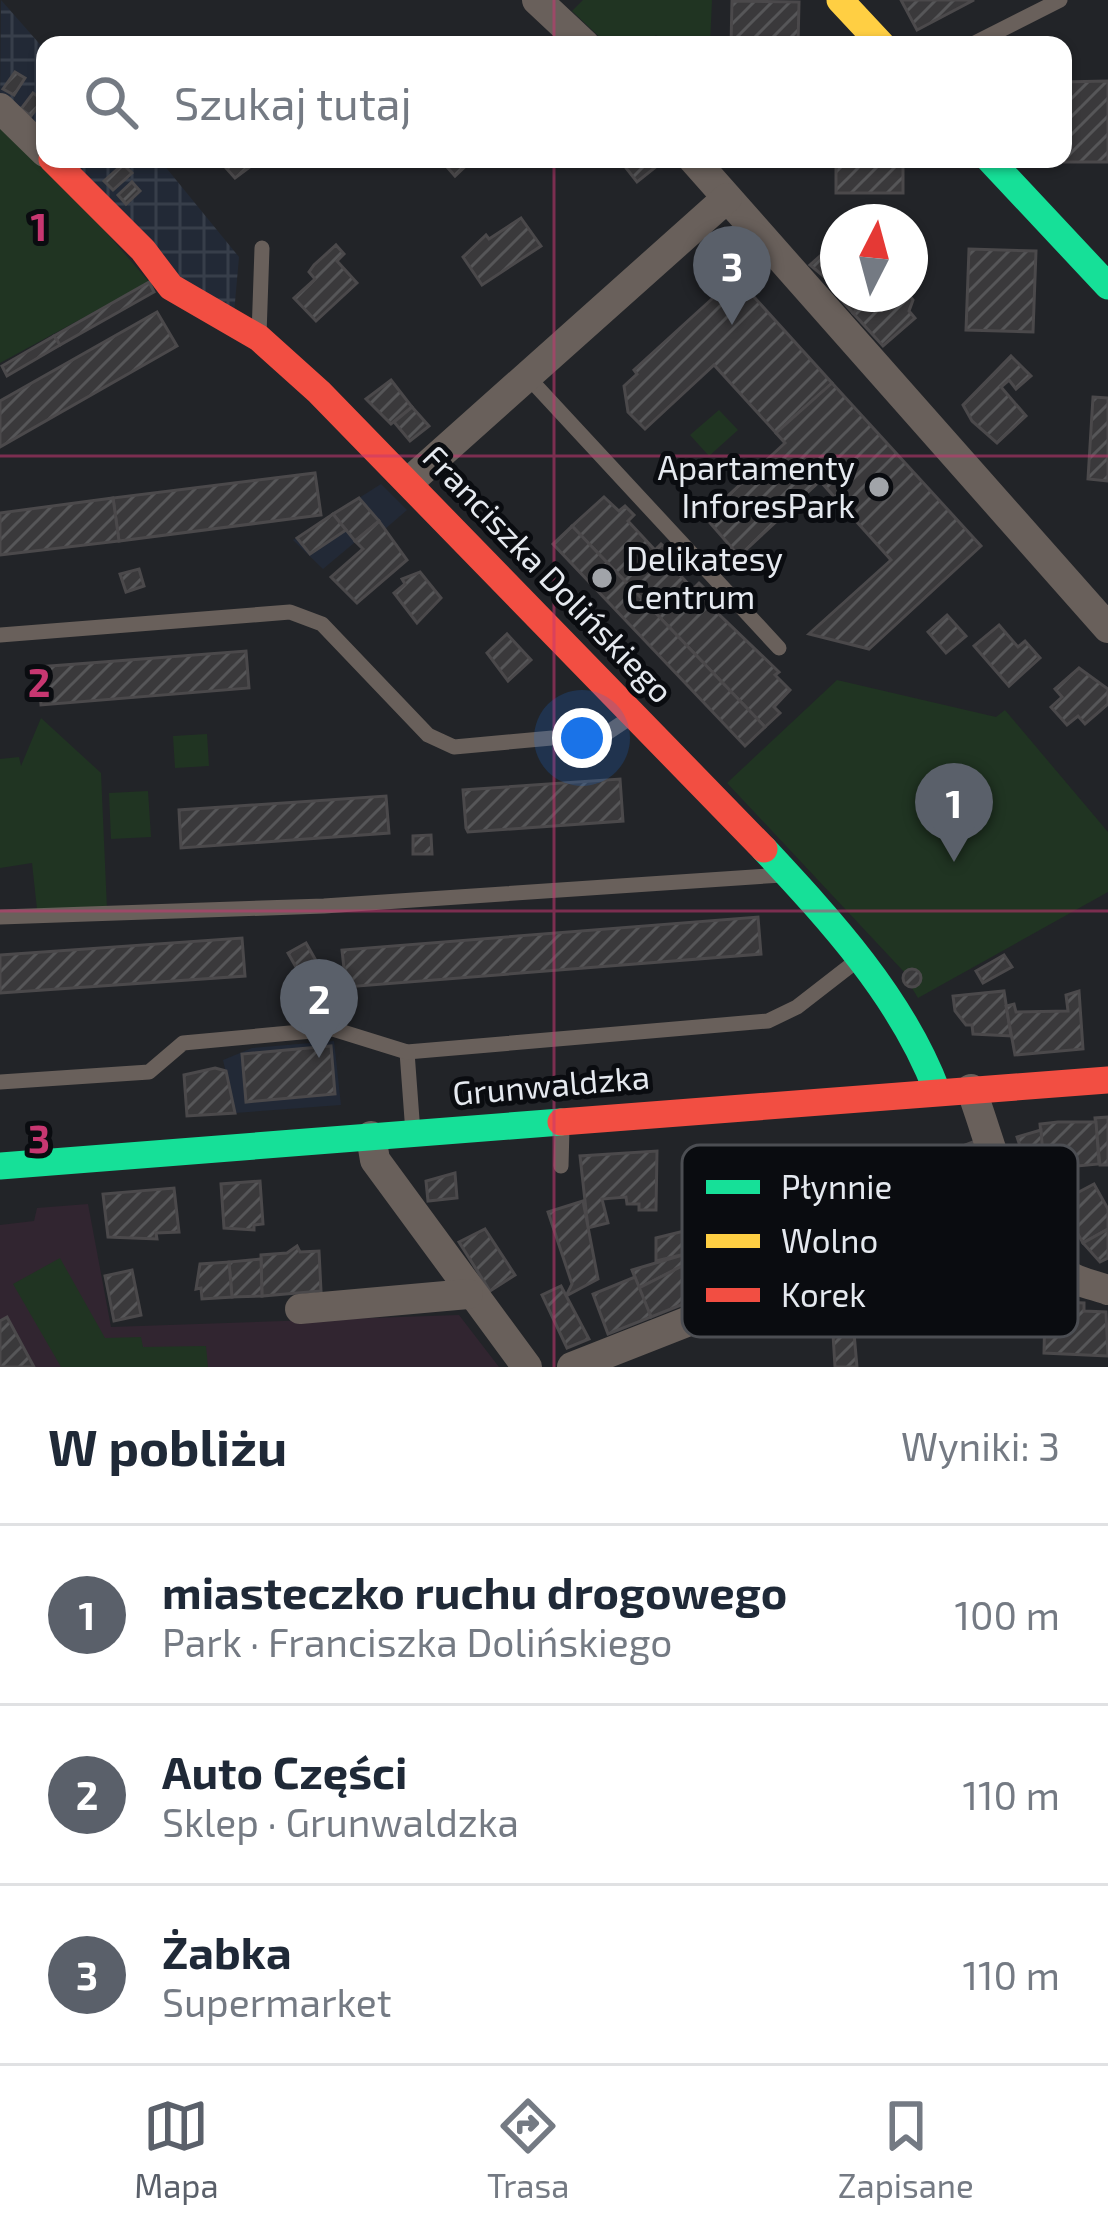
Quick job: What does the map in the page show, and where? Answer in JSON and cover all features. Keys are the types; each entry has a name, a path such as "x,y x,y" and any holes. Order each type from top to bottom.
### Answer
{"street":[{"path":"537,0 575,36"},
{"path":"842,1 874,36"},
{"path":"0,108 36,143"},
{"name":"Franciszka Dolińskiego","path":"61,168 143,250 171,287 259,338 410,481 633,715 860,958 927,1057 938,1091"},
{"path":"701,168 1108,628"},
{"path":"997,168 1108,286"},
{"path":"410,481 727,198"},
{"name":"Grunwaldzka","path":"0,1166 1108,1080"},
{"path":"971,1089 993,1145"},
{"path":"371,1136 375,1160 468,1294 527,1367"},
{"path":"1078,1280 1108,1290"},
{"path":"299,1309 468,1294"},
{"path":"572,1367 682,1324"}],"lane":[{"path":"989,36 1060,0"},
{"path":"259,338 262,248"},
{"path":"526,376 779,648"},
{"path":"0,635 290,611 322,624 428,735 454,747 607,733 633,715"},
{"path":"0,917 324,906 783,875"},
{"path":"0,1082 149,1072 182,1043 333,1029 407,1052 768,1021 797,1007 860,958"},
{"path":"407,1052 413,1132"},
{"path":"561,1166 563,1119"}],"shaded area":[{"path":"1,0 36,40 36,157 0,109"},
{"path":"47,168 166,168 239,257 232,336"},
{"path":"381,484 407,510 385,529 379,522 323,569 293,540"},
{"path":"334,1041 341,1105 235,1113 223,1060 252,1048"},
{"path":"88,1204 111,1327 459,1315 499,1367 0,1367 0,1225 34,1221 37,1208"}],"green space":[{"path":"583,0 712,0 710,36 598,36 572,11"},
{"path":"0,109 36,151 36,168 51,168 149,282 0,363"},
{"path":"719,410 738,430 709,456 690,435"},
{"path":"837,680 996,717 1005,710 1108,832 1108,892 918,998 912,988 922,980 915,968 905,973 727,783"},
{"path":"41,718 101,773 107,909 37,909 32,863 0,868 0,759 19,757 21,766"},
{"path":"207,734 209,766 175,768 173,736"},
{"path":"148,791 151,837 111,839 109,793"},
{"path":"60,1258 105,1338 141,1337 143,1347 206,1346 208,1367 61,1367 13,1284"}],"building":[{"path":"901,0 974,0 917,30"},
{"path":"732,1 799,2 798,36 731,36"},
{"path":"15,72 25,78 14,95 3,89"},
{"path":"1108,81 1108,162 1072,162 1072,82"},
{"path":"33,93 36,95 31,116 21,109"},
{"path":"119,168 132,173 113,190 104,181"},
{"path":"226,168 248,168 235,178"},
{"path":"626,168 654,168 637,182"},
{"path":"836,168 903,168 903,193 836,193"},
{"path":"132,182 140,191 126,204 118,195"},
{"path":"521,218 541,246 482,285 463,257 486,235 489,239"},
{"path":"336,245 344,254 337,261 357,283 316,321 294,298 315,279 309,272 314,265"},
{"path":"969,249 1036,251 1033,332 966,330"},
{"path":"736,277 832,383 776,433 714,365 645,429 628,412 624,386 637,374 634,370"},
{"path":"149,282 154,292 60,345 54,336"},
{"path":"157,312 177,346 0,447 0,401"},
{"path":"910,312 915,318 883,346 853,313"},
{"path":"54,336 60,345 7,376 2,366"},
{"path":"1011,356 1031,376 1016,389 1009,380 1001,387 1026,416 997,443 972,421 963,405"},
{"path":"391,380 412,407 391,424 366,399"},
{"path":"832,383 981,546 869,649 809,634 891,560 820,481 739,556 705,517 785,443 776,433"},
{"path":"1093,397 1108,398 1108,481 1088,479"},
{"path":"412,407 429,426 410,441 394,422"},
{"path":"315,473 321,515 119,541 113,498"},
{"path":"604,497 619,511 625,506 634,515 628,521 655,550 661,544 671,553 665,559 693,589 699,583 708,592 702,598 779,672 775,675 790,690 774,707 780,713 765,727 572,526"},
{"path":"113,498 119,541 0,555 0,513"},
{"path":"359,498 379,521 355,541 333,514"},
{"path":"333,514 346,530 310,554 297,538"},
{"path":"379,521 407,560 357,603 331,577 363,549 355,541"},
{"path":"572,526 765,727 745,746 553,544"},
{"path":"139,569 144,586 126,592 120,574"},
{"path":"420,572 441,598 417,623 394,593 405,584 402,579"},
{"path":"947,615 966,636 946,653 928,632"},
{"path":"999,625 1018,647 1025,641 1040,658 1009,686 974,646"},
{"path":"507,634 531,660 508,681 487,653"},
{"path":"246,651 249,688 41,705 38,667"},
{"path":"1079,668 1108,689 1108,704 1085,724 1078,716 1067,725 1051,707 1062,697 1055,689"},
{"path":"620,779 623,821 468,832 466,828 463,790"},
{"path":"386,796 389,833 181,848 179,810"},
{"path":"431,835 432,854 413,854 413,836"},
{"path":"758,917 761,954 346,987 342,950"},
{"path":"242,938 245,976 0,993 0,955"},
{"path":"306,943 319,966 301,976 288,953"},
{"path":"1004,955 1012,967 983,983 976,971"},
{"path":"912,969 921,978 912,987 903,978"},
{"path":"1004,991 1011,1036 973,1034 972,1025 966,1025 955,1011 953,996"},
{"path":"1079,991 1083,1049 1015,1055 1006,1006 1014,1004 1016,1012 1068,1011 1066,995"},
{"path":"331,1046 335,1094 246,1102 242,1054"},
{"path":"215,1068 226,1071 235,1113 187,1116 184,1075"},
{"path":"1108,1117 1108,1165 1100,1165 1095,1118"},
{"path":"1096,1122 1099,1164 1078,1166 1078,1145 1042,1145 1040,1124"},
{"path":"1041,1130 1042,1145 1020,1145 1017,1137"},
{"path":"657,1151 656,1210 639,1210 639,1204 627,1204 626,1197 602,1199 608,1223 588,1228 580,1156"},
{"path":"455,1173 457,1198 428,1201 426,1181"},
{"path":"260,1181 263,1224 254,1225 254,1230 224,1228 221,1184"},
{"path":"1094,1184 1108,1209 1108,1229 1083,1243 1078,1234 1078,1192"},
{"path":"174,1188 179,1232 156,1233 157,1239 108,1237 103,1194"},
{"path":"583,1201 598,1279 566,1296 572,1284 548,1212"},
{"path":"485,1229 515,1275 490,1291 459,1242"},
{"path":"1108,1229 1108,1258 1100,1262 1083,1243"},
{"path":"682,1232 682,1255 656,1261 656,1238"},
{"path":"297,1246 300,1252 319,1251 321,1291 262,1296 261,1255 287,1253"},
{"path":"682,1255 682,1266 639,1288 632,1270"},
{"path":"261,1259 262,1296 232,1297 229,1262"},
{"path":"229,1262 232,1297 202,1299 201,1288 196,1289 200,1264"},
{"path":"682,1266 682,1305 651,1317 639,1288"},
{"path":"132,1270 141,1315 114,1321 105,1276"},
{"path":"635,1277 651,1317 608,1334 593,1294"},
{"path":"561,1286 589,1339 567,1348 542,1295"},
{"path":"1078,1303 1084,1303 1084,1311 1106,1312 1108,1356 1044,1353 1044,1337 1078,1337"},
{"path":"7,1317 34,1367 0,1367 0,1321"},
{"path":"833,1337 854,1337 857,1367 835,1367"}],"traffic: fast":[{"path":"997,168 1108,286"},
{"path":"764,849 885,993 937,1091"},
{"path":"0,1166 561,1122"}],"traffic: slow":[{"path":"840,0 874,36"}],"traffic: jam":[{"path":"61,168 143,250 171,287 259,338 319,392 764,849"},
{"path":"561,1122 1108,1080"}],"place":[{"name":"Żabka","path":"732,325"},
{"name":"Apartamenty InforesPark","path":"879,487"},
{"name":"Delikatesy Centrum","path":"602,578"},
{"name":"miasteczko ruchu drogowego","path":"954,862"},
{"name":"Auto Części","path":"319,1058"}]}
